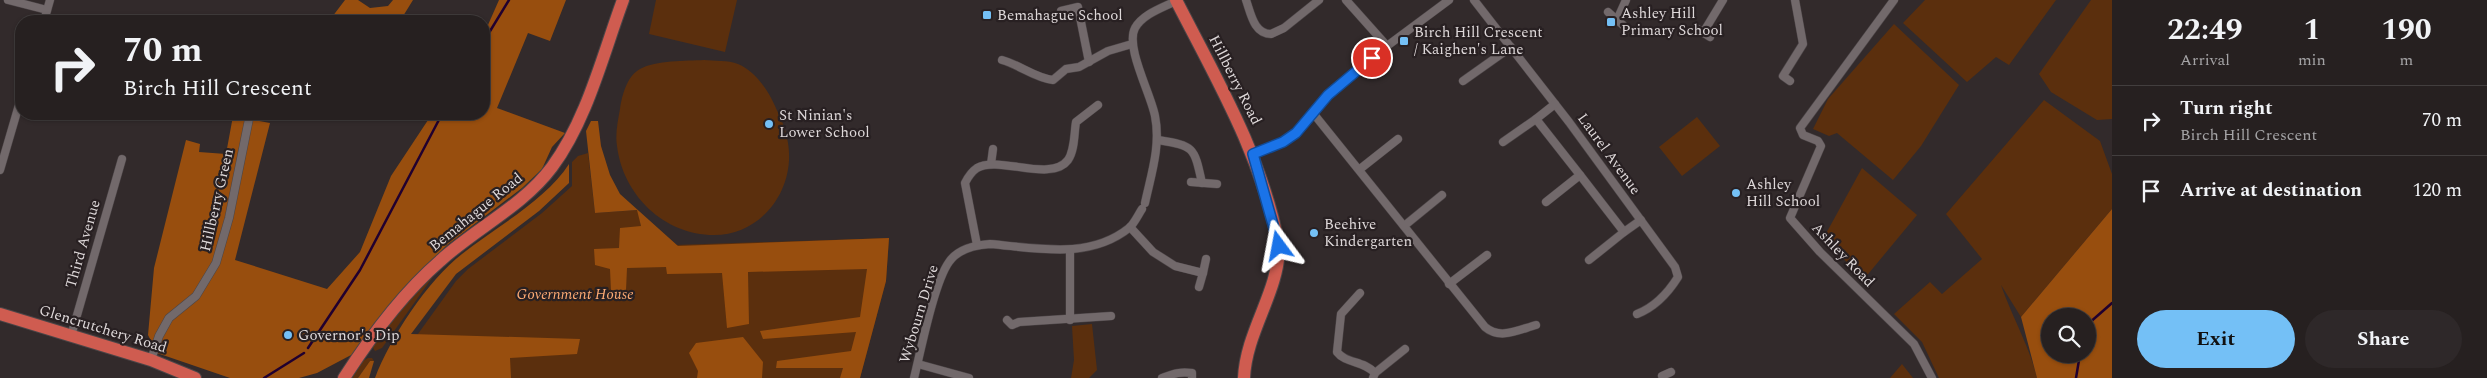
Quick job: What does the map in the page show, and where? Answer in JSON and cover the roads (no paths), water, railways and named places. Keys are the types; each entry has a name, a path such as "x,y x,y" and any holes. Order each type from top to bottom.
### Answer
{"highway":[{"name":"Bemahague Road","path":"344,378 386,320 418,282 446,256 536,186 552,167 580,118 623,0"},
{"name":"Hillberry Road","path":"1176,0 1228,98 1253,154 1276,231 1279,260 1274,279 1251,337 1245,358 1244,378"},
{"name":"Glencrutchery Road","path":"0,314 151,360 195,378"}],"street":[{"path":"8,0 47,10"},
{"path":"46,15 50,0"},
{"path":"1176,0 1144,17 1135,29 1132,44 1151,99 1158,140 1187,145 1198,163 1202,183"},
{"path":"1246,0 1256,26 1260,31 1271,34 1284,28 1319,0"},
{"path":"1346,0 1387,46"},
{"path":"1253,154 1283,142 1296,133 1328,95 1387,46 1449,0"},
{"name":"Laurel Avenue","path":"1474,0 1555,104 1675,267 1678,277 1656,304 1637,314"},
{"path":"1608,12 1620,22 1626,0"},
{"path":"1703,33 1723,0"},
{"path":"1790,81 1779,74 1803,44 1796,0"},
{"name":"Ashley Road","path":"1894,0 1800,128 1803,135 1818,141 1822,146 1790,218 1820,252 1914,344 1932,378"},
{"path":"1061,11 1078,7 1089,62"},
{"path":"1002,60 1035,73 1041,79 1053,80 1066,69 1079,67 1108,51 1132,44"},
{"path":"1463,82 1511,47"},
{"path":"1503,142 1555,104"},
{"path":"977,245 965,183 972,172 979,167 991,164 1046,169 1067,162 1071,153 1076,122 1098,105"},
{"path":"1313,113 1449,284 1492,334 1503,335 1536,325"},
{"path":"0,170 15,119"},
{"path":"1536,119 1624,232"},
{"name":"Hillberry Green","path":"151,360 159,336 169,318 196,296 216,263 229,218 249,120"},
{"path":"1360,170 1398,139"},
{"name":"Wybourn Drive","path":"914,378 940,282 948,263 959,252 977,245 1070,250 1094,247 1130,227 1144,206 1158,140"},
{"path":"991,164 993,149"},
{"name":"Third Avenue","path":"71,336 122,159"},
{"path":"1546,202 1580,175"},
{"path":"1191,182 1217,184"},
{"path":"1404,226 1442,195"},
{"path":"1589,260 1641,220"},
{"path":"1130,227 1153,252 1175,266 1203,273"},
{"path":"1070,250 1070,320"},
{"path":"1449,284 1486,255"},
{"path":"1199,286 1206,259"},
{"path":"1360,293 1341,314 1337,352 1340,356 1368,366 1374,376 1405,349"},
{"path":"1007,320 1012,325 1019,322 1111,316"},
{"path":"918,364 969,378"},
{"path":"1162,378 1174,373 1185,372 1192,373 1192,378"},
{"path":"1660,375 1671,372"}],"waterway":[{"path":"490,31 509,0"},
{"path":"308,348 360,270 439,120"},
{"path":"2096,317 2112,303"},
{"path":"264,378 304,353"},
{"path":"2076,378 2078,363"}],"place":[{"name":"Bemahague School","path":"987,15"},
{"name":"Ashley Hill Primary School","path":"1611,22"},
{"name":"Birch Hill Crescent / Kaighen's Lane","path":"1404,41"},
{"name":"St Ninian's Lower School","path":"769,124"},
{"name":"Ashley Hill School","path":"1736,193"},
{"name":"Beehive Kindergarten","path":"1314,233"},
{"name":"Governor's Dip","path":"288,335"}],"park label":[{"name":"Government House","path":"575,294"}]}
